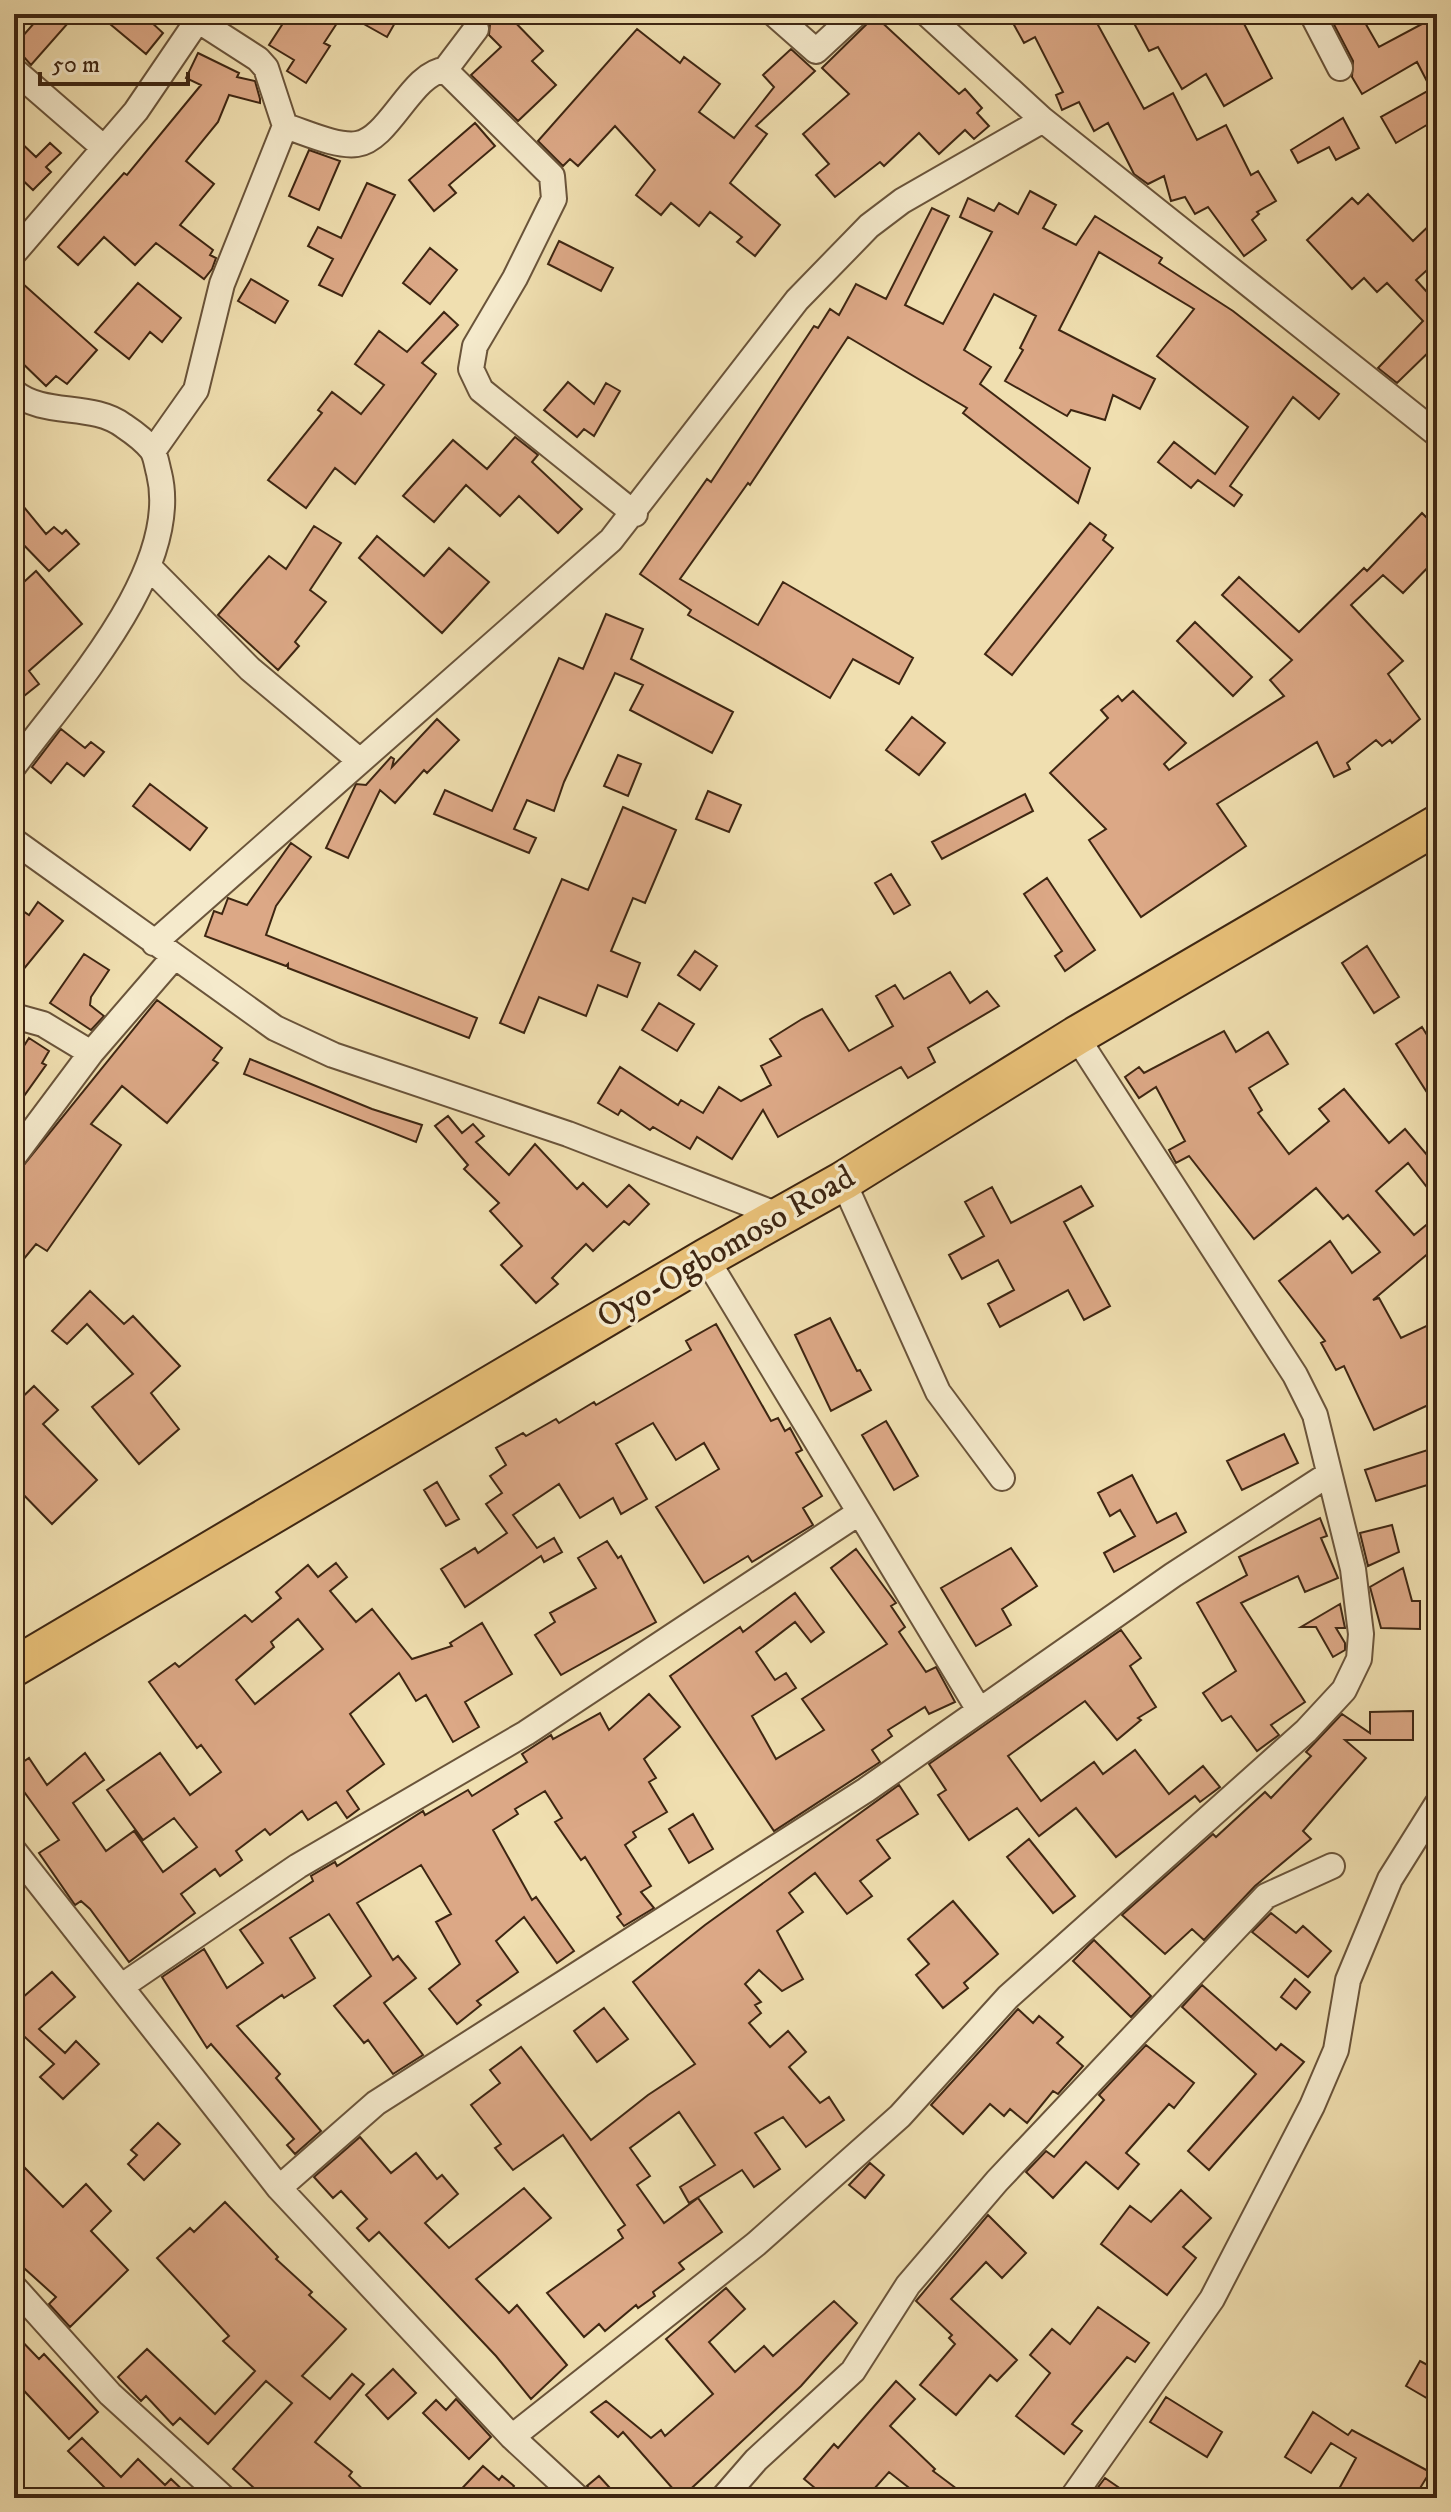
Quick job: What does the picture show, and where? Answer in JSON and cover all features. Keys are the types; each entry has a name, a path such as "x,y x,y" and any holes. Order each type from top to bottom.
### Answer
{"highway":[{"name":"Oyo-Ogbomoso Road","path":"14,1667 778,1215 843,1181 1076,1036 1437,825"}],"street":[{"path":"774,14 816,51 856,14"},
{"path":"927,14 1043,120 1437,434"},
{"path":"1312,14 1340,68"},
{"path":"14,253 136,111 200,17 266,68 285,126 222,284 196,390 153,451"},
{"path":"285,126 347,144 360,144 370,138 433,74 445,70 476,29"},
{"path":"14,70 104,148"},
{"path":"445,70 552,176 556,187 554,199 515,278 475,346 471,369 481,390 635,514"},
{"path":"14,1156 164,950 360,761 611,540 635,514 797,300 869,226 902,201 1043,120"},
{"path":"14,392 21,398 82,410 121,424 153,451 163,489 161,536 150,568 113,630 14,766"},
{"path":"150,568 250,669 360,761"},
{"path":"14,841 275,1028 333,1055 568,1134 778,1215"},
{"path":"14,1016 43,1024 91,1053"},
{"path":"512,2437 756,2244 900,2116 999,2006 1306,1731 1344,1690 1359,1659 1361,1634 1353,1569 1315,1415 1295,1375 1076,1036"},
{"path":"843,1181 938,1392 1002,1478"},
{"path":"706,1258 857,1514 979,1710"},
{"path":"279,2188 376,2103 866,1790 1173,1575 1329,1474"},
{"path":"122,1986 298,1866 526,1733 857,1514"},
{"path":"1072,2498 1212,2299 1312,2106 1336,2050 1348,1980 1390,1879 1437,1804"},
{"path":"14,1851 279,2188 512,2437 578,2498"},
{"path":"723,2498 756,2460 853,2371 908,2285 997,2181 1266,1896 1332,1866"},
{"path":"14,2287 110,2394 224,2498"}],"building":[{"path":"42,14 76,14 31,65 14,46"},
{"path":"98,14 156,14 150,21 163,33 146,54"},
{"path":"289,14 343,14 324,43 330,46 306,83 287,71 294,60 269,45"},
{"path":"346,14 400,14 387,37"},
{"path":"469,14 507,14 543,51 532,61 556,85 518,121 471,75 501,47 489,35 490,24 486,18"},
{"path":"1008,14 1092,14 1144,109 1173,93 1197,140 1226,125 1251,175 1258,171 1276,201 1257,212 1259,214 1252,220 1266,240 1244,256 1208,207 1195,214 1185,197 1171,201 1164,176 1148,184 1134,174 1108,123 1094,131 1079,102 1062,110 1056,95 1063,92 1035,37 1024,43"},
{"path":"1129,14 1239,14 1272,78 1224,106 1206,74 1182,89 1158,47 1149,51"},
{"path":"1360,14 1379,47 1437,16 1437,119 1396,143 1381,117 1431,89 1417,62 1362,94 1352,77 1353,61 1329,15"},
{"path":"875,16 959,94 965,89 982,108 977,113 989,126 974,139 965,130 939,154 919,133 884,166 880,162 835,197 816,175 829,164 803,134 849,94 822,68"},
{"path":"637,29 680,63 684,57 720,84 699,112 734,138 774,87 763,75 791,49 815,71 756,126 767,134 730,183 780,225 755,256 737,242 742,237 710,212 699,226 671,203 661,215 636,195 655,170 615,126 578,166 570,159 563,166 538,141"},
{"path":"198,53 239,73 237,77 255,81 260,99 260,103 229,95 218,122 186,161 214,184 180,225 213,250 210,255 216,258 212,269 204,279 156,243 135,265 104,237 78,265 58,247 124,173 127,175 201,85 186,78"},
{"path":"1343,118 1359,148 1336,160 1329,147 1298,163 1291,150"},
{"path":"475,123 495,146 449,185 456,193 434,211 409,180"},
{"path":"14,136 36,157 50,143 61,153 46,167 51,172 33,190 14,172"},
{"path":"309,150 340,161 319,210 289,196"},
{"path":"367,183 395,195 342,296 319,285 333,259 308,246 318,227 341,238"},
{"path":"1030,191 1056,205 1043,228 1076,245 1095,216 1162,258 1159,263 1233,311 1339,394 1319,419 1293,397 1230,486 1242,495 1234,506 1198,480 1191,488 1158,462 1174,442 1215,474 1248,427 1157,356 1194,309 1099,252 1059,330 1155,379 1140,409 1113,395 1105,420 1071,410 1067,416 1005,381 1023,350 1020,348 1036,316 994,294 964,350 991,367 980,384 1090,468 1078,503 963,413 967,408 848,337 750,485 748,483 680,579 758,625 783,582 913,658 899,684 853,659 830,698 688,615 691,610 640,574 707,479 711,482 814,326 818,328 830,309 839,315 856,284 886,299 932,208 949,216 905,305 943,324 992,232 960,217 968,198 994,211 999,203 1018,214"},
{"path":"1368,194 1413,241 1437,218 1437,261 1416,280 1437,303 1437,344 1397,383 1378,368 1423,321 1387,283 1377,292 1364,278 1352,289 1307,240 1352,198 1358,204"},
{"path":"559,241 613,268 601,291 548,264"},
{"path":"430,248 457,270 430,304 403,283"},
{"path":"251,279 288,301 275,323 238,301"},
{"path":"22,283 97,350 67,384 56,376 46,386 14,355 14,292"},
{"path":"138,283 181,318 162,342 150,332 129,359 95,332"},
{"path":"444,312 458,325 422,363 436,374 355,484 335,468 306,508 268,480 322,413 318,410 332,392 361,414 384,385 355,364 379,331 407,352"},
{"path":"568,382 594,404 606,383 620,391 594,436 584,429 577,437 544,410"},
{"path":"515,437 538,455 532,462 582,509 558,533 519,496 500,516 466,485 434,522 403,496 453,440 487,469"},
{"path":"14,495 46,534 54,527 62,534 66,530 79,544 49,571 14,535"},
{"path":"1422,513 1437,528 1437,558 1403,593 1383,575 1351,605 1403,661 1388,674 1420,719 1392,743 1390,740 1382,746 1376,740 1347,763 1350,769 1334,777 1317,742 1217,804 1246,846 1141,917 1089,840 1106,829 1050,773 1108,718 1101,710 1118,696 1122,701 1133,691 1186,743 1164,764 1169,770 1284,696 1270,680 1292,660 1222,595 1239,577 1299,632 1364,568 1367,571"},
{"path":"1090,523 1106,535 1103,540 1113,548 1012,675 985,654"},
{"path":"314,526 341,543 310,590 326,602 295,642 299,646 278,670 218,615 269,556 286,569"},
{"path":"377,536 424,576 449,548 489,582 442,633 359,558"},
{"path":"36,571 82,624 29,671 39,684 14,704 14,591"},
{"path":"606,614 643,629 631,659 733,712 712,753 630,710 643,685 615,673 564,782 554,811 527,800 514,829 536,838 529,853 434,814 445,790 492,811 559,658 583,669"},
{"path":"1195,622 1252,677 1233,696 1177,641"},
{"path":"912,717 945,743 919,775 886,750"},
{"path":"437,719 459,740 427,773 424,770 395,803 380,790 348,858 326,848 356,784 366,785 391,757 394,759 392,767"},
{"path":"61,729 85,748 91,742 104,752 84,776 67,763 51,783 32,767"},
{"path":"618,755 641,764 628,796 604,786"},
{"path":"150,784 207,828 190,850 133,806"},
{"path":"708,791 741,805 729,832 696,819"},
{"path":"1025,794 1033,811 942,859 932,842"},
{"path":"623,807 676,830 645,903 633,898 611,951 640,963 627,997 598,985 586,1016 539,997 524,1033 500,1023 562,879 588,890"},
{"path":"291,843 311,857 276,906 266,935 477,1018 469,1038 288,968 288,964 286,966 205,936 214,911 222,914 228,898 247,905"},
{"path":"891,874 910,905 894,914 875,883"},
{"path":"1047,878 1095,950 1065,971 1055,956 1062,951 1024,894"},
{"path":"38,902 63,921 14,981 14,905 29,915"},
{"path":"1367,946 1399,997 1374,1013 1342,963"},
{"path":"695,951 717,966 700,990 678,975"},
{"path":"84,954 109,970 91,997 90,1005 104,1016 91,1030 50,1003"},
{"path":"950,972 970,1003 987,991 999,1006 928,1048 935,1062 908,1078 901,1067 778,1137 763,1110 732,1159 697,1137 690,1149 653,1127 650,1130 621,1110 618,1115 598,1103 620,1067 678,1105 681,1100 703,1113 719,1087 741,1101 771,1085 761,1066 781,1056 770,1039 802,1019 822,1009 849,1051 893,1026 876,996 895,985 904,999"},
{"path":"157,1000 222,1048 213,1060 218,1063 167,1123 122,1086 91,1124 121,1145 47,1251 36,1244 14,1271 14,1177"},
{"path":"659,1003 694,1024 677,1051 642,1030"},
{"path":"1422,1027 1437,1051 1437,1108 1396,1044"},
{"path":"1224,1031 1236,1052 1268,1032 1288,1064 1249,1088 1262,1110 1258,1113 1289,1154 1329,1121 1319,1109 1344,1089 1389,1143 1405,1129 1427,1155 1437,1145 1437,1200 1408,1163 1376,1191 1414,1235 1437,1216 1437,1246 1373,1300 1379,1298 1401,1338 1437,1321 1437,1401 1374,1430 1344,1366 1336,1370 1321,1343 1325,1341 1279,1281 1330,1241 1352,1273 1380,1252 1348,1215 1343,1219 1316,1188 1254,1239 1189,1156 1176,1163 1169,1150 1185,1141 1156,1087 1139,1098 1125,1077 1139,1067 1144,1073"},
{"path":"29,1038 49,1051 42,1063 46,1065 14,1110 14,1044 22,1049"},
{"path":"250,1059 372,1109 422,1125 416,1142 244,1074"},
{"path":"448,1116 462,1133 473,1124 484,1136 476,1142 509,1175 535,1144 577,1189 583,1183 607,1207 629,1185 649,1204 629,1225 624,1221 593,1251 586,1244 552,1278 558,1284 536,1303 501,1265 522,1246 490,1211 499,1203 464,1169 468,1165 435,1126"},
{"path":"1081,1186 1093,1206 1064,1222 1110,1306 1084,1320 1068,1290 1000,1327 988,1304 1014,1290 998,1260 962,1279 949,1255 984,1236 965,1202 992,1187 1011,1223"},
{"path":"90,1291 124,1324 133,1316 180,1366 151,1393 179,1429 139,1464 92,1407 133,1374 87,1324 67,1344 52,1331"},
{"path":"830,1318 857,1371 860,1370 871,1390 831,1411 795,1335"},
{"path":"716,1324 771,1421 778,1418 785,1431 790,1428 802,1450 796,1453 822,1496 803,1508 813,1525 752,1562 748,1556 704,1583 656,1507 719,1469 704,1443 676,1460 653,1423 616,1444 647,1499 621,1514 613,1498 580,1518 559,1484 513,1515 537,1548 554,1538 562,1552 544,1562 541,1556 465,1607 441,1569 475,1548 478,1553 507,1533 486,1504 502,1493 490,1476 506,1465 496,1448 556,1419 559,1423 594,1402 596,1405 691,1350 686,1341"},
{"path":"34,1386 58,1410 43,1424 97,1480 52,1524 14,1485 14,1405"},
{"path":"886,1421 918,1476 894,1490 862,1435"},
{"path":"1284,1434 1298,1463 1242,1490 1227,1461"},
{"path":"1437,1447 1437,1482 1376,1501 1365,1470"},
{"path":"1132,1475 1157,1523 1176,1513 1186,1532 1114,1572 1104,1553 1135,1536 1120,1510 1110,1516 1098,1493"},
{"path":"437,1482 459,1519 446,1526 424,1490"},
{"path":"1320,1518 1327,1536 1321,1538 1338,1578 1305,1592 1298,1576 1241,1603 1305,1702 1271,1725 1279,1735 1257,1751 1231,1716 1222,1721 1203,1693 1236,1671 1197,1603 1247,1575 1239,1557"},
{"path":"1392,1525 1399,1552 1368,1566 1360,1533"},
{"path":"607,1541 618,1558 621,1556 656,1622 561,1675 535,1635 555,1622 550,1613 596,1588 578,1558"},
{"path":"1011,1548 1037,1586 1002,1609 1011,1625 976,1646 941,1588"},
{"path":"856,1549 896,1603 891,1606 905,1627 899,1632 926,1672 936,1667 955,1702 929,1714 925,1707 888,1730 892,1736 872,1750 880,1762 774,1831 670,1676 740,1627 743,1632 795,1593 824,1632 811,1642 795,1622 756,1652 775,1680 786,1673 796,1688 752,1716 776,1759 824,1730 802,1699 887,1644 831,1568"},
{"path":"336,1563 347,1577 330,1591 356,1622 372,1609 412,1659 452,1646 450,1643 482,1623 512,1674 465,1702 479,1727 453,1742 426,1695 416,1701 399,1673 350,1714 384,1764 347,1791 359,1809 347,1818 336,1802 308,1820 302,1811 270,1835 265,1829 236,1851 242,1860 220,1876 215,1869 181,1894 195,1913 129,1962 90,1909 81,1901 75,1905 39,1853 59,1840 14,1778 14,1768 29,1758 47,1785 85,1753 104,1780 73,1803 106,1851 134,1831 163,1872 197,1847 174,1818 143,1840 107,1790 160,1753 190,1795 221,1772 201,1745 197,1748 149,1682 175,1663 179,1667 245,1615 252,1622 281,1598 276,1592 308,1565 318,1577","holes":["298,1619 323,1649 255,1704 236,1680 274,1647 271,1642"]},
{"path":"1403,1568 1412,1601 1420,1601 1420,1629 1381,1628 1370,1587"},
{"path":"1340,1604 1345,1628 1336,1628 1345,1643 1345,1650 1333,1657 1316,1627 1301,1627"},
{"path":"1121,1630 1141,1658 1130,1666 1156,1707 1138,1718 1141,1720 1117,1740 1085,1701 1008,1756 1041,1801 1094,1762 1103,1774 1135,1750 1169,1794 1203,1766 1220,1787 1200,1802 1195,1796 1116,1857 1076,1808 1039,1836 1017,1808 969,1840 938,1795 946,1790 929,1764"},
{"path":"649,1694 680,1727 644,1759 656,1778 649,1782 667,1812 633,1832 636,1837 625,1845 651,1886 641,1892 654,1908 624,1926 617,1917 621,1914 585,1857 581,1860 555,1822 562,1818 545,1791 515,1809 518,1814 493,1830 532,1900 536,1897 574,1951 557,1963 524,1917 496,1941 518,1972 477,2001 481,2005 457,2024 429,1989 460,1964 436,1922 451,1914 421,1865 357,1903 393,1960 398,1956 416,1978 384,2003 423,2055 393,2074 368,2040 364,2043 334,2006 371,1976 329,1914 290,1938 315,1978 284,1998 282,1995 237,2026 280,2074 276,2078 321,2131 295,2154 287,2145 294,2139 211,2044 207,2048 162,1977 204,1949 227,1988 263,1963 240,1930 313,1881 311,1876 335,1862 337,1866 423,1811 425,1815 468,1790 472,1796 527,1762 522,1754 551,1735 553,1739 600,1713 609,1730"},
{"path":"1413,1711 1413,1740 1345,1740 1366,1758 1303,1831 1311,1839 1255,1886 1204,1940 1192,1929 1165,1954 1122,1915 1265,1792 1271,1798 1311,1756 1306,1752 1342,1714 1370,1733 1370,1712"},
{"path":"899,1785 918,1814 877,1840 890,1858 860,1881 872,1896 847,1914 815,1873 789,1893 803,1912 777,1931 803,1979 782,1991 759,1970 745,1984 761,2002 755,2005 761,2013 749,2023 770,2047 788,2031 806,2052 789,2067 820,2103 829,2097 844,2120 806,2147 783,2117 755,2133 780,2169 754,2187 742,2170 689,2203 680,2187 715,2165 679,2112 630,2148 650,2176 637,2185 664,2223 698,2198 722,2232 679,2263 684,2269 653,2292 655,2296 638,2308 636,2305 605,2331 599,2324 584,2337 547,2293 623,2238 618,2230 625,2225 563,2135 513,2170 495,2148 501,2144 471,2105 500,2083 490,2070 521,2047 591,2140 648,2095 695,2064 633,1982 705,1925"},
{"path":"693,1814 713,1849 689,1863 669,1829"},
{"path":"1029,1839 1075,1896 1053,1913 1007,1857"},
{"path":"953,1901 998,1954 964,1983 968,1988 943,2008 916,1975 929,1964 908,1939"},
{"path":"1271,1913 1296,1933 1303,1926 1331,1951 1308,1977 1252,1932"},
{"path":"1094,1940 1151,1996 1131,2017 1073,1961"},
{"path":"52,1972 75,1997 39,2029 65,2053 76,2041 99,2064 63,2099 40,2077 54,2064 14,2027 14,2005"},
{"path":"1295,1979 1310,1992 1296,2009 1281,1997"},
{"path":"1202,1985 1276,2050 1281,2044 1304,2062 1209,2170 1188,2151 1256,2074 1182,2007"},
{"path":"604,2008 628,2039 597,2062 574,2031"},
{"path":"1018,2009 1033,2023 1039,2016 1063,2037 1057,2043 1083,2066 1058,2094 1053,2091 1027,2123 1010,2109 1004,2116 990,2104 963,2134 931,2105"},
{"path":"1146,2045 1194,2083 1174,2108 1169,2104 1126,2153 1139,2164 1118,2189 1086,2162 1053,2198 1026,2172 1046,2151 1054,2157 1104,2100 1099,2095"},
{"path":"158,2123 180,2144 144,2180 128,2164 137,2155 131,2150"},
{"path":"360,2137 391,2173 416,2153 437,2179 442,2175 458,2194 425,2223 449,2248 524,2188 551,2218 476,2279 509,2313 517,2305 567,2365 531,2399 496,2356 379,2232 369,2241 357,2228 367,2219 341,2191 333,2198 314,2177"},
{"path":"870,2163 884,2175 865,2198 849,2185"},
{"path":"25,2168 63,2207 86,2184 111,2211 91,2231 128,2270 70,2327 49,2304 56,2297 14,2259 14,2178"},
{"path":"1181,2190 1211,2218 1183,2247 1196,2258 1167,2295 1101,2244 1130,2206 1151,2222"},
{"path":"225,2202 278,2257 276,2259 312,2292 309,2295 346,2329 302,2376 330,2399 352,2374 364,2384 315,2442 352,2472 349,2476 372,2498 265,2498 233,2469 292,2403 266,2381 208,2444 180,2418 173,2425 146,2396 141,2401 118,2377 147,2349 215,2414 255,2371 223,2341 229,2336 157,2258 190,2228 194,2232"},
{"path":"988,2215 1026,2253 1002,2278 986,2262 951,2299 1017,2360 997,2381 990,2375 956,2415 920,2385 955,2344 949,2338 952,2335 916,2301"},
{"path":"726,2288 745,2309 709,2342 735,2372 764,2346 773,2356 834,2301 857,2323 801,2386 681,2498 623,2432 618,2437 591,2412 606,2401 651,2438 661,2430 665,2436 713,2394 666,2339"},
{"path":"1098,2307 1149,2343 1135,2362 1127,2357 1072,2424 1082,2431 1064,2454 1016,2416 1050,2373 1030,2355 1052,2329 1070,2344"},
{"path":"14,2333 39,2359 44,2354 98,2412 69,2439 14,2380"},
{"path":"1420,2361 1437,2370 1437,2404 1406,2386"},
{"path":"393,2369 416,2393 388,2419 366,2395"},
{"path":"896,2381 915,2399 890,2426 935,2469 933,2471 969,2498 922,2498 889,2472 866,2498 827,2498 804,2479 834,2444 838,2448"},
{"path":"1166,2397 1222,2432 1207,2457 1150,2422"},
{"path":"456,2399 491,2437 469,2459 423,2413 436,2400 446,2410"},
{"path":"1313,2412 1348,2435 1352,2430 1430,2472 1414,2498 1334,2498 1356,2458 1331,2443 1311,2473 1285,2457"},
{"path":"82,2438 121,2477 138,2459 165,2485 171,2479 191,2498 115,2498 68,2451"},
{"path":"483,2466 499,2480 502,2476 514,2486 511,2491 519,2498 453,2498"},
{"path":"599,2476 619,2498 597,2498 587,2486"},
{"path":"1105,2478 1134,2498 1090,2498"}]}
